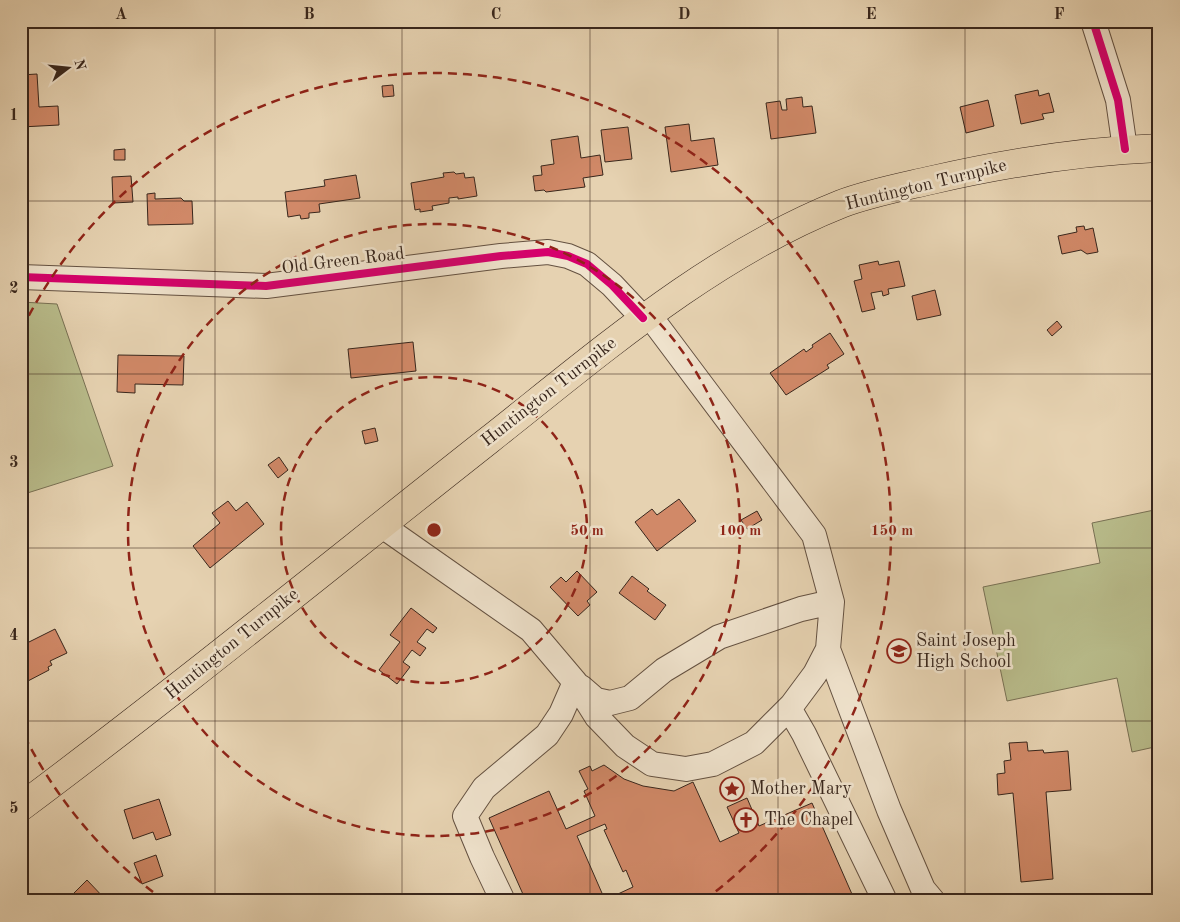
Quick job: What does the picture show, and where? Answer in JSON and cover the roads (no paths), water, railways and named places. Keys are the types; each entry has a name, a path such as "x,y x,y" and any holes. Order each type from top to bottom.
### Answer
{"main road":[{"name":"Huntington Turnpike","path":"21,807 119,734 646,316 742,252 789,227 843,203 895,189 996,166 1124,149 1159,148"}],"street":[{"path":"1093,21 1118,100 1124,149"},
{"name":"Old Green Road","path":"21,277 266,286 491,257 548,252 568,256 587,264 646,316 814,535 832,602 828,649"},
{"path":"381,525 531,630 575,682 597,718 625,746 652,764 686,768 713,764 754,743 789,708 814,674 828,649"},
{"path":"575,682 596,700 610,703 630,698 664,670 718,637 802,609 832,602"},
{"path":"828,649 889,810 923,889 932,901"},
{"path":"503,901 465,816 484,788 547,735 561,714 575,682"},
{"path":"789,708 804,734 885,901"}],"place":[{"name":"Saint Joseph High School","path":"899,651"},
{"name":"Mother Mary","path":"732,789"},
{"name":"The Chapel","path":"746,820"}]}
